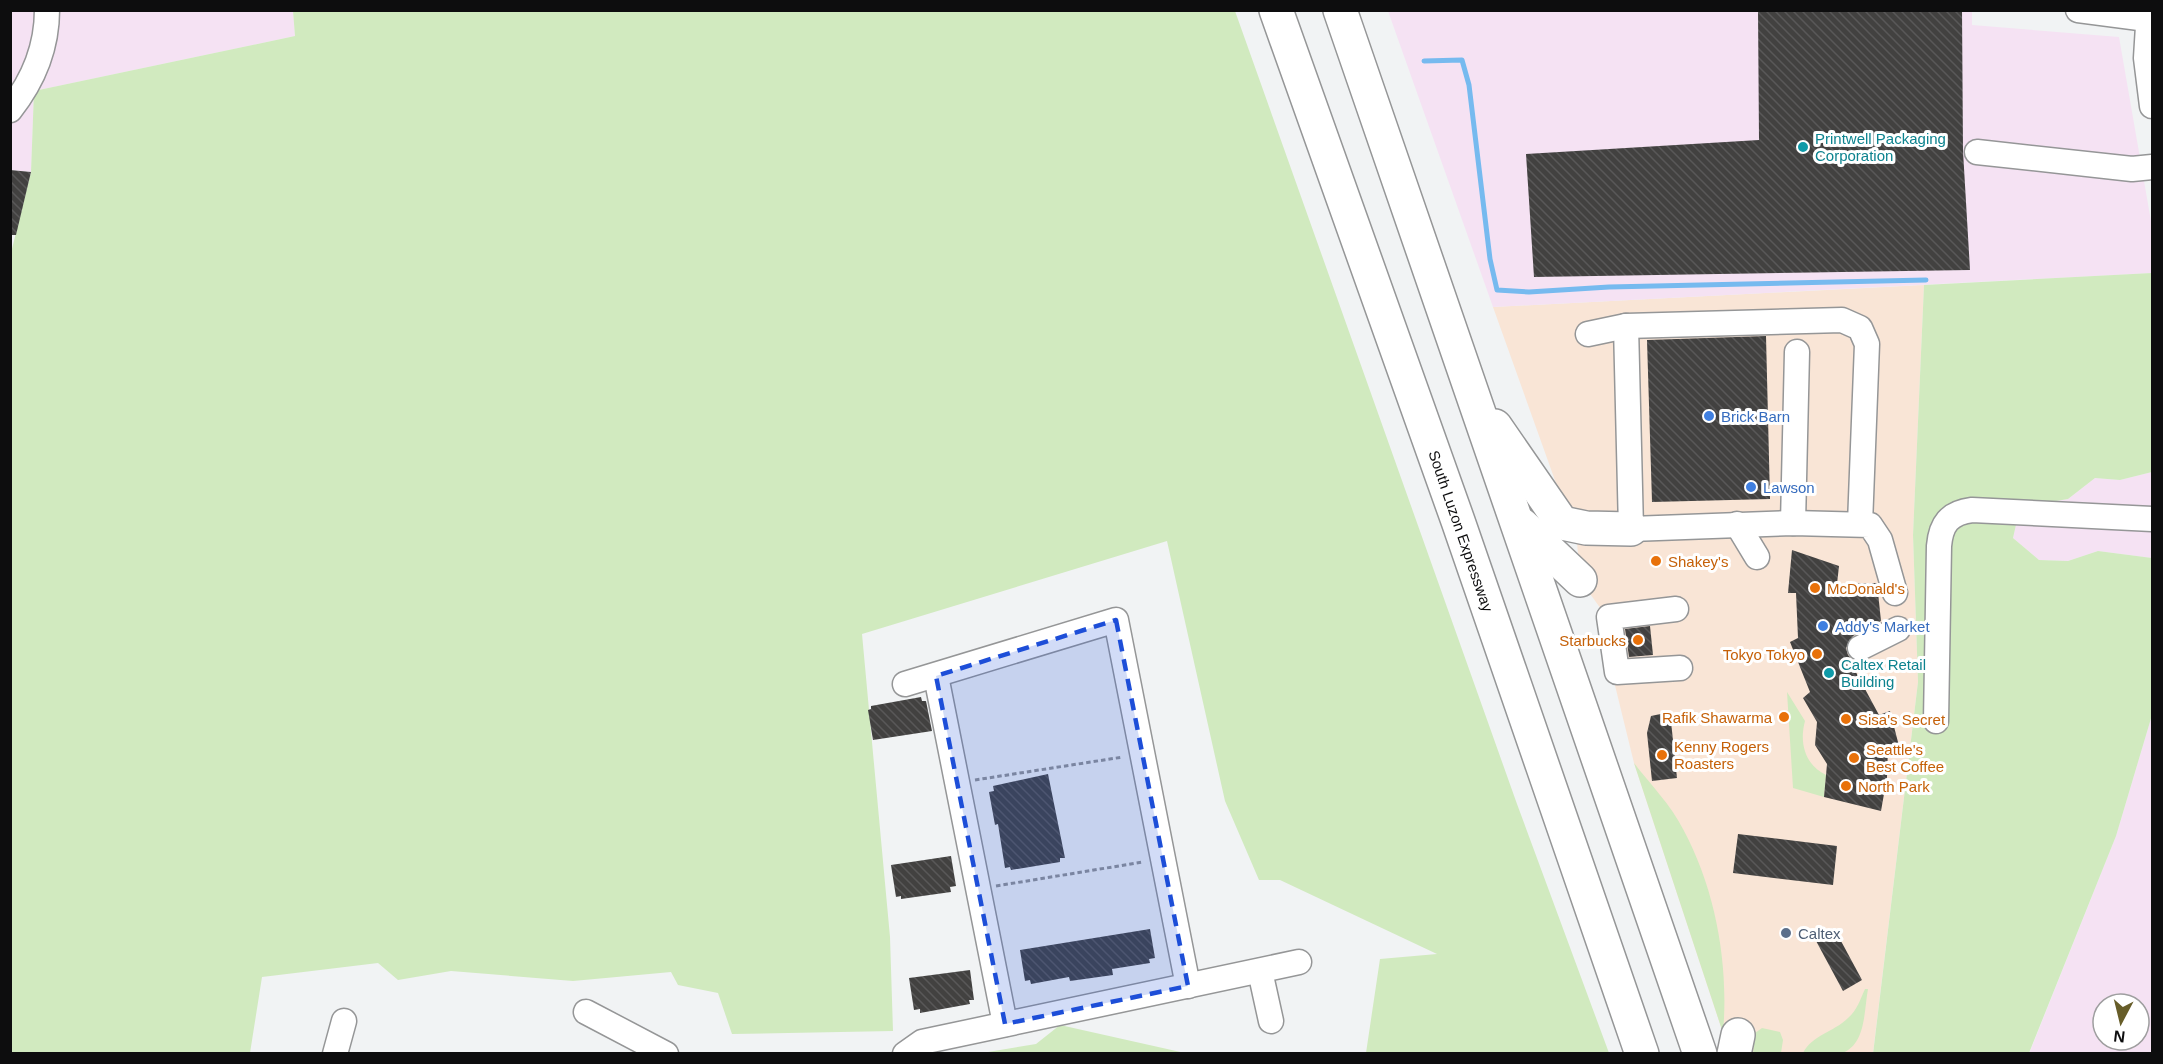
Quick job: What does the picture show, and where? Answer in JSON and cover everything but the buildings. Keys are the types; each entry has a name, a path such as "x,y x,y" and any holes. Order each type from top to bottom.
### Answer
{"highway":[{"name":"South Luzon Expressway","path":"1276,10 1458,521 1642,1053"},
{"path":"1340,10 1700,1053"},
{"path":"1470,389 1562,524 1586,528 1631,528"},
{"path":"1516,520 1580,580"}],"street":[{"path":"10,111 28,87 47,33 47,10"},
{"path":"2078,10 2148,15 2146,58 2152,106"},
{"path":"1977,152 2132,170 2152,167"},
{"path":"1588,334 1626,326 1842,320 1860,328 1867,344 1860,524"},
{"path":"1626,326 1631,528 1793,523 1870,525 1880,540 1895,593"},
{"path":"1793,523 1797,352"},
{"path":"1936,721 1939,546 1941,531 1948,518 1961,511 1972,510 2152,519"},
{"path":"1737,524 1757,557"},
{"path":"1676,609 1609,617 1617,672 1680,668"},
{"path":"905,684 1116,620 1188,986"},
{"path":"1860,648 1898,628"},
{"path":"936,676 1005,1024"},
{"path":"905,1053 922,1042 1299,962"},
{"path":"1260,971 1271,1022"},
{"path":"586,1012 666,1053"},
{"path":"335,1053 344,1021"}],"path":[{"path":"958,783 1142,754"},
{"path":"980,889 1163,859"}],"highlighted area":[{"path":"1116,620 1188,986 1005,1024 936,676"}],"shaded area":[{"path":"1972,10 1972,25 2119,37 2152,227 2152,273 1493,307 1388,11"},
{"path":"11,11 293,11 295,36 34,91 31,172 11,170"},
{"path":"1924,285 1913,535 1918,682 1873,1053 1733,1053 1723,1033 1634,763 1610,665 1601,609 1580,580 1577,542 1493,307"},
{"path":"2152,472 2152,558 2098,551 2068,561 2039,560 2013,538 2020,507 2068,499 2095,478 2120,480"},
{"path":"2152,715 2152,1053 2029,1054 2116,836"}],"green space":[{"path":"293,11 1235,11 1517,804 1609,1053 1366,1053 1380,959 1437,954 1280,880 1259,880 1225,801 1167,541 862,634 890,937 893,1031 732,1034 718,993 678,985 671,972 573,981 451,971 398,980 378,963 262,977 250,1053 11,1054 10,257 31,172 34,91 295,36"},
{"path":"2152,273 2152,472 2120,480 2095,478 2068,499 2020,507 2013,538 2039,560 2068,561 2098,551 2152,558 2152,715 2116,836 2029,1053 1873,1054 1918,682 1913,535 1924,285"},
{"path":"1787,692 1805,721 1803,745 1805,752 1813,765 1826,775 1824,797 1793,788"},
{"path":"1634,763 1678,820 1704,877 1718,928 1722,955 1723,1033"},
{"path":"1865,989 1868,989 1862,1026 1856,1043 1850,1049 1833,1055 1803,1053 1812,1042 1851,1015"},
{"path":"1060,1025 1185,1053 976,1054 1036,1044"},
{"path":"1762,1028 1780,1032 1783,1040 1781,1053 1753,1054 1755,1033"}],"waterway":[{"path":"1424,61 1462,60 1469,85 1490,259 1497,290 1529,292 1609,287 1926,280"}],"place":[{"name":"Printwell Packaging Corporation","path":"1803,147"},
{"name":"Brick Barn","path":"1709,416"},
{"name":"Lawson","path":"1751,487"},
{"name":"Shakey's","path":"1656,561"},
{"name":"McDonald's","path":"1815,588"},
{"name":"Addy's Market","path":"1823,626"},
{"name":"Starbucks","path":"1638,640"},
{"name":"Tokyo Tokyo","path":"1817,654"},
{"name":"Caltex Retail Building","path":"1829,673"},
{"name":"Rafik Shawarma","path":"1784,717"},
{"name":"Sisa's Secret","path":"1846,719"},
{"name":"Kenny Rogers Roasters","path":"1662,755"},
{"name":"Seattle's Best Coffee","path":"1854,758"},
{"name":"North Park","path":"1846,786"},
{"name":"Caltex","path":"1786,933"}]}
